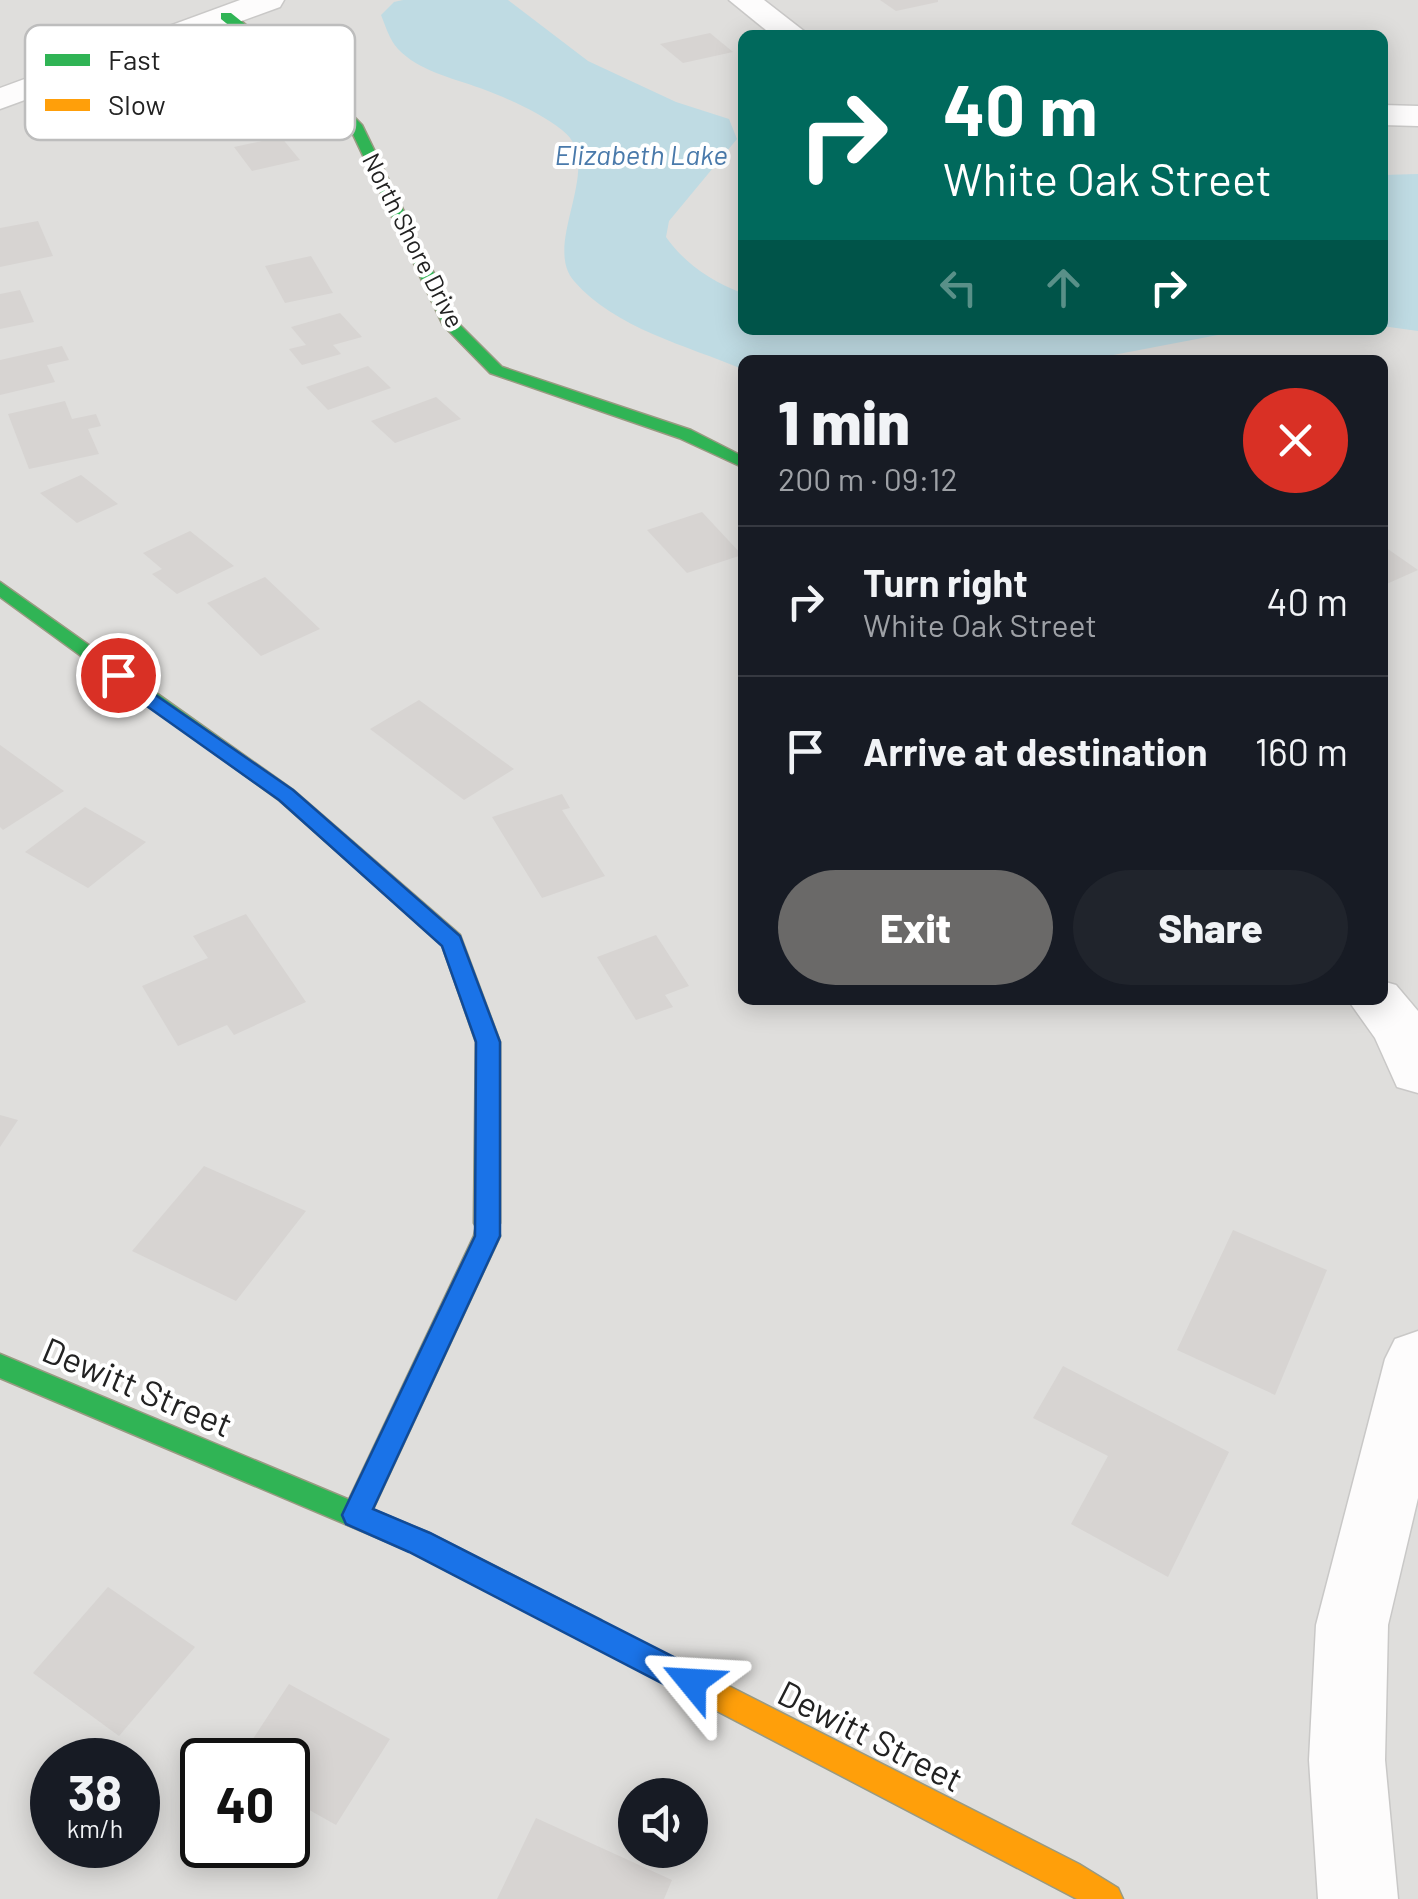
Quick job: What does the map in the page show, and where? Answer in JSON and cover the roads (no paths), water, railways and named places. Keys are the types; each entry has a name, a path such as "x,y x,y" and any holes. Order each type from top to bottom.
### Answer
{"street":[{"path":"201,25 269,0"},
{"path":"744,0 786,30"},
{"name":"North Shore Drive","path":"226,16 237,25"},
{"path":"0,99 25,90"},
{"path":"1388,115 1418,116"},
{"name":"North Shore Drive","path":"355,127 451,325 496,370 685,434 738,460"},
{"path":"0,588 286,795 452,942 488,1042 488,1236 356,1515"},
{"path":"1380,1005 1399,1028 1418,1071"},
{"path":"1358,1899 1346,1760 1352,1625 1418,1359"},
{"name":"Dewitt Street","path":"0,1366 419,1542 1068,1875 1107,1899"}],"water":[{"name":"Elizabeth Lake","path":"508,0 588,61 676,102 729,119 737,139 669,221 666,237 700,271 738,291 738,335 1218,335 1113,355 738,355 738,367 676,343 610,311 574,281 566,265 565,246 578,163 574,145 562,130 533,111 406,57 392,41 381,15 394,2"},
{"path":"1418,174 1418,331 1388,327 1388,175"}]}
